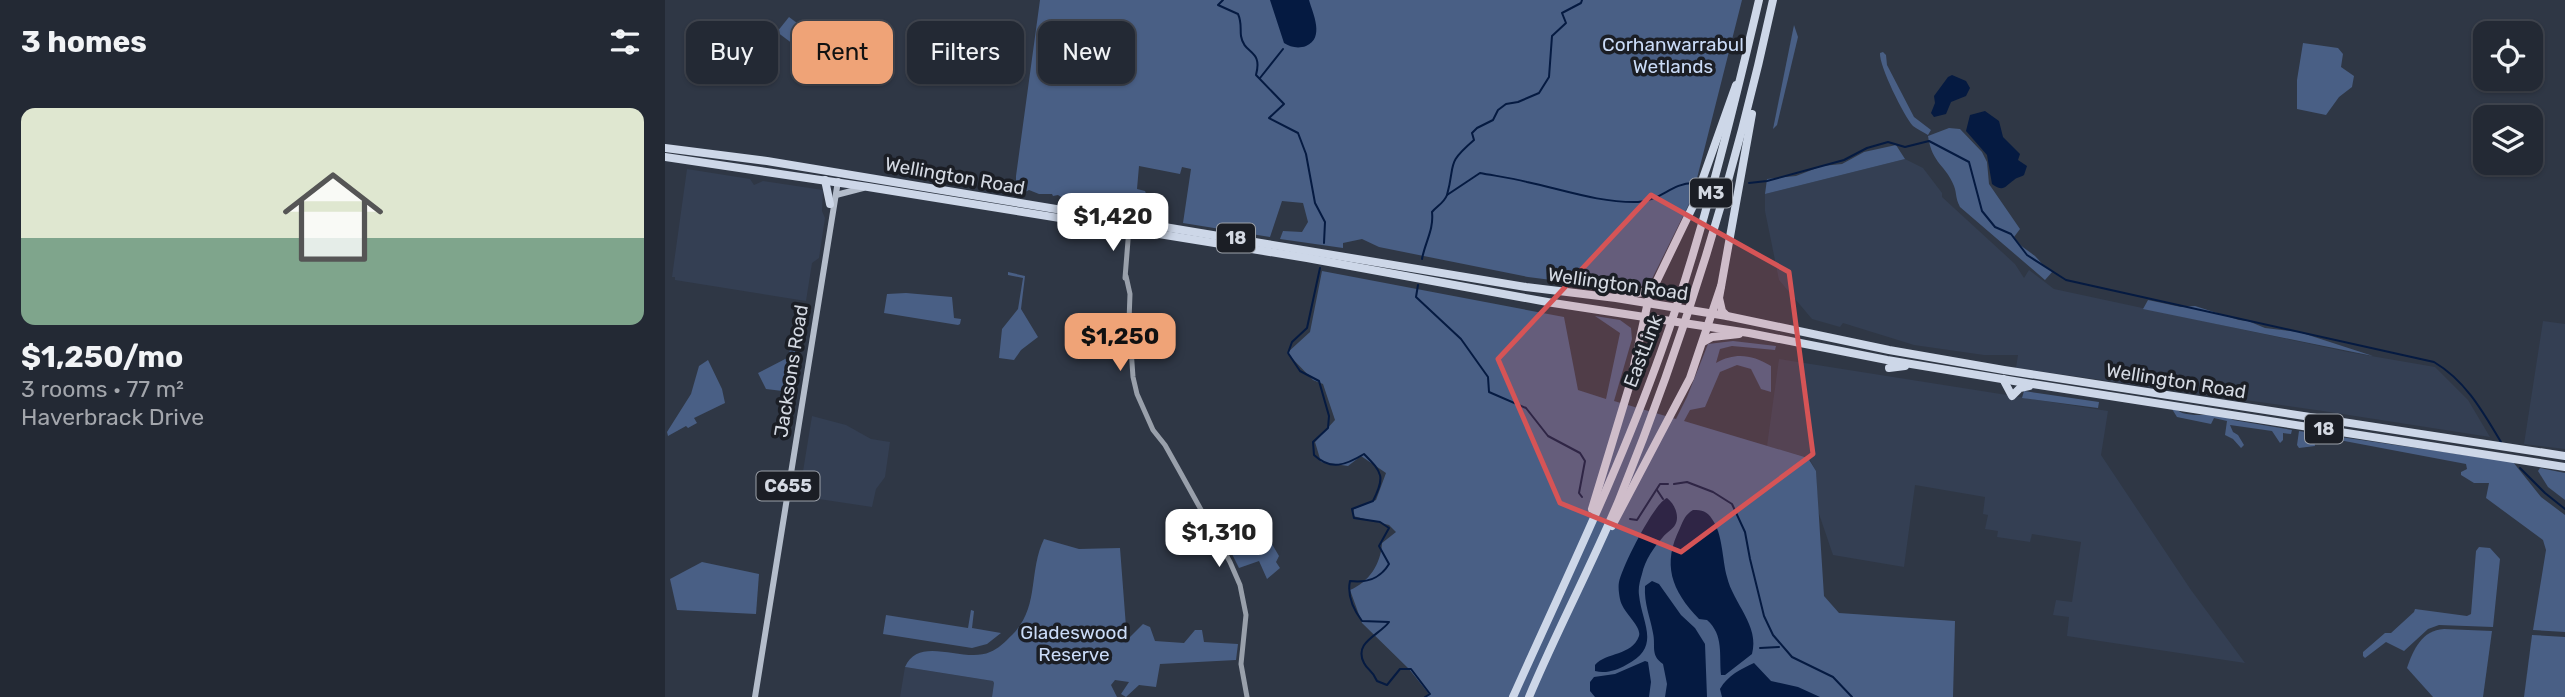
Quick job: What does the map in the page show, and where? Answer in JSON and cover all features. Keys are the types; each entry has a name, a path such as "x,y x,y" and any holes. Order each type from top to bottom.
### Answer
{"highway":[{"name":"EastLink","path":"1513,697 1582,549 1660,354 1703,224 1759,0"},
{"name":"EastLink","path":"1529,697 1598,550 1644,437 1687,318 1717,224 1753,94 1773,0"},
{"path":"1582,549 1640,343 1653,311 1652,290 1693,206 1744,66"},
{"path":"1727,316 1720,306 1721,286 1751,126 1753,94"},
{"name":"Wellington Road","path":"665,148 969,194 1129,226"},
{"name":"Wellington Road","path":"665,157 1377,266 1616,298 1696,325 1727,316 1888,359 2296,420 2565,467"},
{"path":"830,204 832,182"},
{"path":"967,204 969,194"},
{"name":"Wellington Road","path":"1377,266 1473,288 1623,314 1653,311 1699,312 1709,320 1749,332 1919,365 2003,379 2015,376 2039,385 2296,420"},
{"path":"1473,288 1475,278"},
{"path":"1598,550 1630,495 1690,379 1721,286"},
{"path":"1616,298 1652,290"},
{"path":"1623,314 1635,323 1640,343"},
{"path":"1703,342 1712,337 1749,332"},
{"path":"2003,379 2012,396 2020,387 2039,385"},
{"name":"Wellington Road","path":"2320,424 2565,456"},
{"path":"2538,462 2539,453"}],"main road":[{"name":"Jacksons Road","path":"755,697 836,195 832,182 838,173"},
{"path":"836,195 869,187"},
{"name":"Jacksons Road","path":"830,204 831,216"}],"street":[{"path":"1129,226 1126,276 1130,293 1129,321 1135,386 1147,414 1230,562 1240,585 1246,615 1241,664 1247,697"}],"highlighted area":[{"path":"1651,195 1789,272 1813,454 1681,552 1560,503 1498,359"}],"shaded area":[{"path":"1270,0 1309,0 1316,25 1312,42 1300,47 1284,43"},
{"path":"1952,75 1966,81 1970,88 1966,96 1951,102 1946,114 1934,117 1931,113 1935,103 1934,96"},
{"path":"1985,111 1999,121 2003,137 2020,154 2018,160 2027,166 2024,175 2002,188 1992,184 1987,155 1966,131 1970,115"},
{"path":"1905,159 1923,168 1942,193 1942,197 2015,264 2024,278 2029,270 2054,289 2348,352 2435,367 2468,400 2490,437 2016,368 2018,355 1984,355 1914,345 1843,323 1840,327 1812,319 1779,280 1765,211 1765,194"},
{"path":"687,169 750,179 754,185 763,181 823,190 822,211 825,218 819,258 812,263 806,301 675,280 675,277 672,277"},
{"path":"2543,321 2565,324 2565,449 2524,444"},
{"path":"1779,359 2108,411 2101,455 2191,590 2245,663 2067,636 2069,617 2053,615 2056,600 2072,602 2081,542 2032,534 2030,542 1997,537 1998,531 1985,529 1988,515 1983,514 1985,497 1915,485 1904,567 1833,555 1818,511 1816,471 1809,458 1767,446"},
{"path":"812,416 846,425 871,439 890,442 885,477 876,489 872,507 799,496"},
{"path":"1667,498 1676,511 1676,522 1650,554 1639,584 1647,634 1644,651 1619,668 1607,672 1595,671 1595,665 1600,661 1625,651 1639,636 1638,628 1622,604 1619,582 1647,523 1661,502"},
{"path":"1693,510 1706,513 1716,525 1730,587 1752,634 1752,654 1725,675 1721,675 1720,646 1716,632 1707,620 1699,619 1689,608 1672,576 1671,553 1685,518"},
{"path":"1652,581 1659,584 1705,644 1707,697 1665,697 1667,684 1663,664 1655,654 1645,599 1645,586"},
{"path":"1648,662 1651,682 1649,697 1595,697 1590,691 1590,682 1594,677 1615,674"},
{"path":"1754,663 1771,681 1798,687 1820,697 1722,697 1720,689 1727,680"},
{"path":"905,667 993,681 992,697 900,697"}],"green space":[{"name":"Corhanwarrabul Wetlands","path":"1040,0 1742,0 1692,198 1649,285 1622,289 1528,277 1379,247 1362,239 1343,243 1343,248 1280,239 1283,231 1302,232 1308,222 1303,203 1282,201 1270,237 1183,223 1191,169 1182,167 1180,174 1139,166 1137,189 1145,191 1147,196 1137,207 1039,194 1029,190 1019,195 1016,191"},
{"path":"789,17 794,21 792,21 792,43 778,31"},
{"path":"1794,25 1798,37 1777,125 1773,129"},
{"path":"2303,43 2338,48 2343,54 2341,67 2354,76 2352,87 2339,97 2326,115 2297,109 2297,80"},
{"path":"1883,52 1914,117 1931,130 1928,135 1913,126 1904,112 1883,68 1880,53"},
{"path":"1949,128 1960,129 1982,152 1987,162 1989,184 2020,229 2014,237 2053,271 2045,280 1960,207 1954,186 1936,159 1928,136"},
{"path":"1896,145 1905,159 1765,194 1767,179 1796,176 1822,166 1842,164 1864,152"},
{"path":"1322,271 1564,317 1578,390 1606,399 1620,333 1595,316 1620,320 1631,328 1632,339 1614,401 1676,419 1708,344 1733,341 1776,346 1775,350 1732,346 1720,349 1716,363 1730,357 1744,356 1771,366 1771,392 1761,389 1751,369 1737,365 1720,372 1705,407 1690,410 1684,421 1808,458 1816,471 1824,596 1839,613 1955,621 1953,697 1426,697 1429,694 1409,669 1362,623 1350,590 1357,587 1373,571 1382,543 1396,532 1389,525 1353,516 1354,509 1376,500 1386,473 1361,456 1348,466 1321,462 1315,442 1335,420 1323,384 1313,380 1287,353 1310,332"},
{"path":"1008,272 1025,276 1021,309 1038,337 1021,350 1014,360 999,358 1002,329 1018,309 1023,278 1008,275"},
{"path":"887,294 952,297 954,318 961,319 960,324 884,313"},
{"path":"2148,300 2181,307 2195,306 2265,328 2299,332 2373,356 2143,309"},
{"path":"790,348 795,349 795,357 801,359 796,390 791,392 766,389 758,373 789,357"},
{"path":"708,360 722,389 725,403 694,418 697,423 668,436 667,432 691,394 699,366"},
{"path":"2024,391 2099,402 2098,408 2022,398"},
{"path":"2172,409 2187,414 2222,416 2292,430 2291,434 2283,433 2280,443 2272,431 2230,425 2244,445 2241,448 2225,435 2227,421 2214,418 2211,424 2177,417"},
{"path":"2299,431 2513,462 2541,497 2565,515 2565,632 2533,630 2546,550 2543,540 2486,498 2489,483 2474,483 2461,475 2461,472 2467,469 2466,464 2339,440 2321,443 2319,439 2314,439 2315,446 2299,448"},
{"path":"2540,468 2565,473 2565,500 2548,487 2538,471"},
{"path":"1260,523 1265,525 1269,539 1279,556 1276,562 1280,568 1267,579 1259,561 1239,568 1231,552 1250,541"},
{"name":"Gladeswood Reserve","path":"1044,539 1079,549 1120,548 1127,640 1143,624 1150,627 1155,641 1184,643 1195,630 1202,630 1204,642 1238,644 1236,660 1160,664 1156,687 1139,685 1126,697 1121,694 1129,682 1115,680 1111,685 1117,697 992,697 993,681 905,667 912,657 921,652 979,655 993,651 1004,643 1027,613 1036,564"},
{"path":"2479,547 2490,548 2500,559 2493,627 2439,625 2428,629 2404,651 2386,642 2365,658 2363,656 2363,652 2385,633 2391,633 2415,609 2467,616 2471,614 2476,551"},
{"path":"702,562 759,574 756,614 677,610 670,579"},
{"path":"971,610 974,611 972,628 1001,633 987,644 972,648 883,634 886,615 968,628"},
{"path":"2444,629 2492,631 2483,697 2433,697 2407,668 2419,642 2430,633"},
{"path":"2532,635 2565,637 2565,697 2524,697"}],"waterway":[{"path":"1223,0 1218,5 1238,14 1243,42 1257,61 1256,75 1284,104 1269,118 1298,133 1306,154 1315,203 1325,222 1324,243"},
{"path":"1422,259 1431,230 1432,212 1447,195 1455,160 1474,140 1472,133 1493,120 1498,110 1506,104 1539,93 1549,77 1552,36 1566,23 1562,13 1582,0"},
{"path":"1260,78 1283,49"},
{"path":"1749,183 1767,181 1844,160 1867,148 1888,142 1905,147 1929,141 1969,162 1982,211 1995,227 2011,234 2027,255 2066,280 2434,362 2465,388 2501,442"},
{"path":"1447,195 1480,173 1624,202 1646,201 1679,186 1693,183"},
{"path":"1320,268 1307,328 1292,342 1288,353 1300,371 1319,381 1329,416 1328,428 1313,442 1314,455 1326,463 1339,465 1364,454 1380,476 1373,501 1352,509 1354,518 1380,522 1389,528 1379,546 1389,564 1373,579 1350,581 1351,602 1362,621 1389,622 1365,644 1362,656 1377,681 1387,685 1400,669 1411,669 1430,694 1425,697"},
{"path":"1418,285 1416,297 1461,339 1488,377 1489,392 1526,408 1548,436 1580,453 1585,461 1579,493 1582,497"},
{"path":"2520,468 2565,509"},
{"path":"1674,484 1687,482 1713,492 1732,504 1745,532 1764,616 1773,635 1792,657 1833,677 1852,697"},
{"path":"1630,519 1637,520 1660,484 1668,484"},
{"path":"1657,490 1663,499"},
{"path":"1760,648 1779,647"}]}
